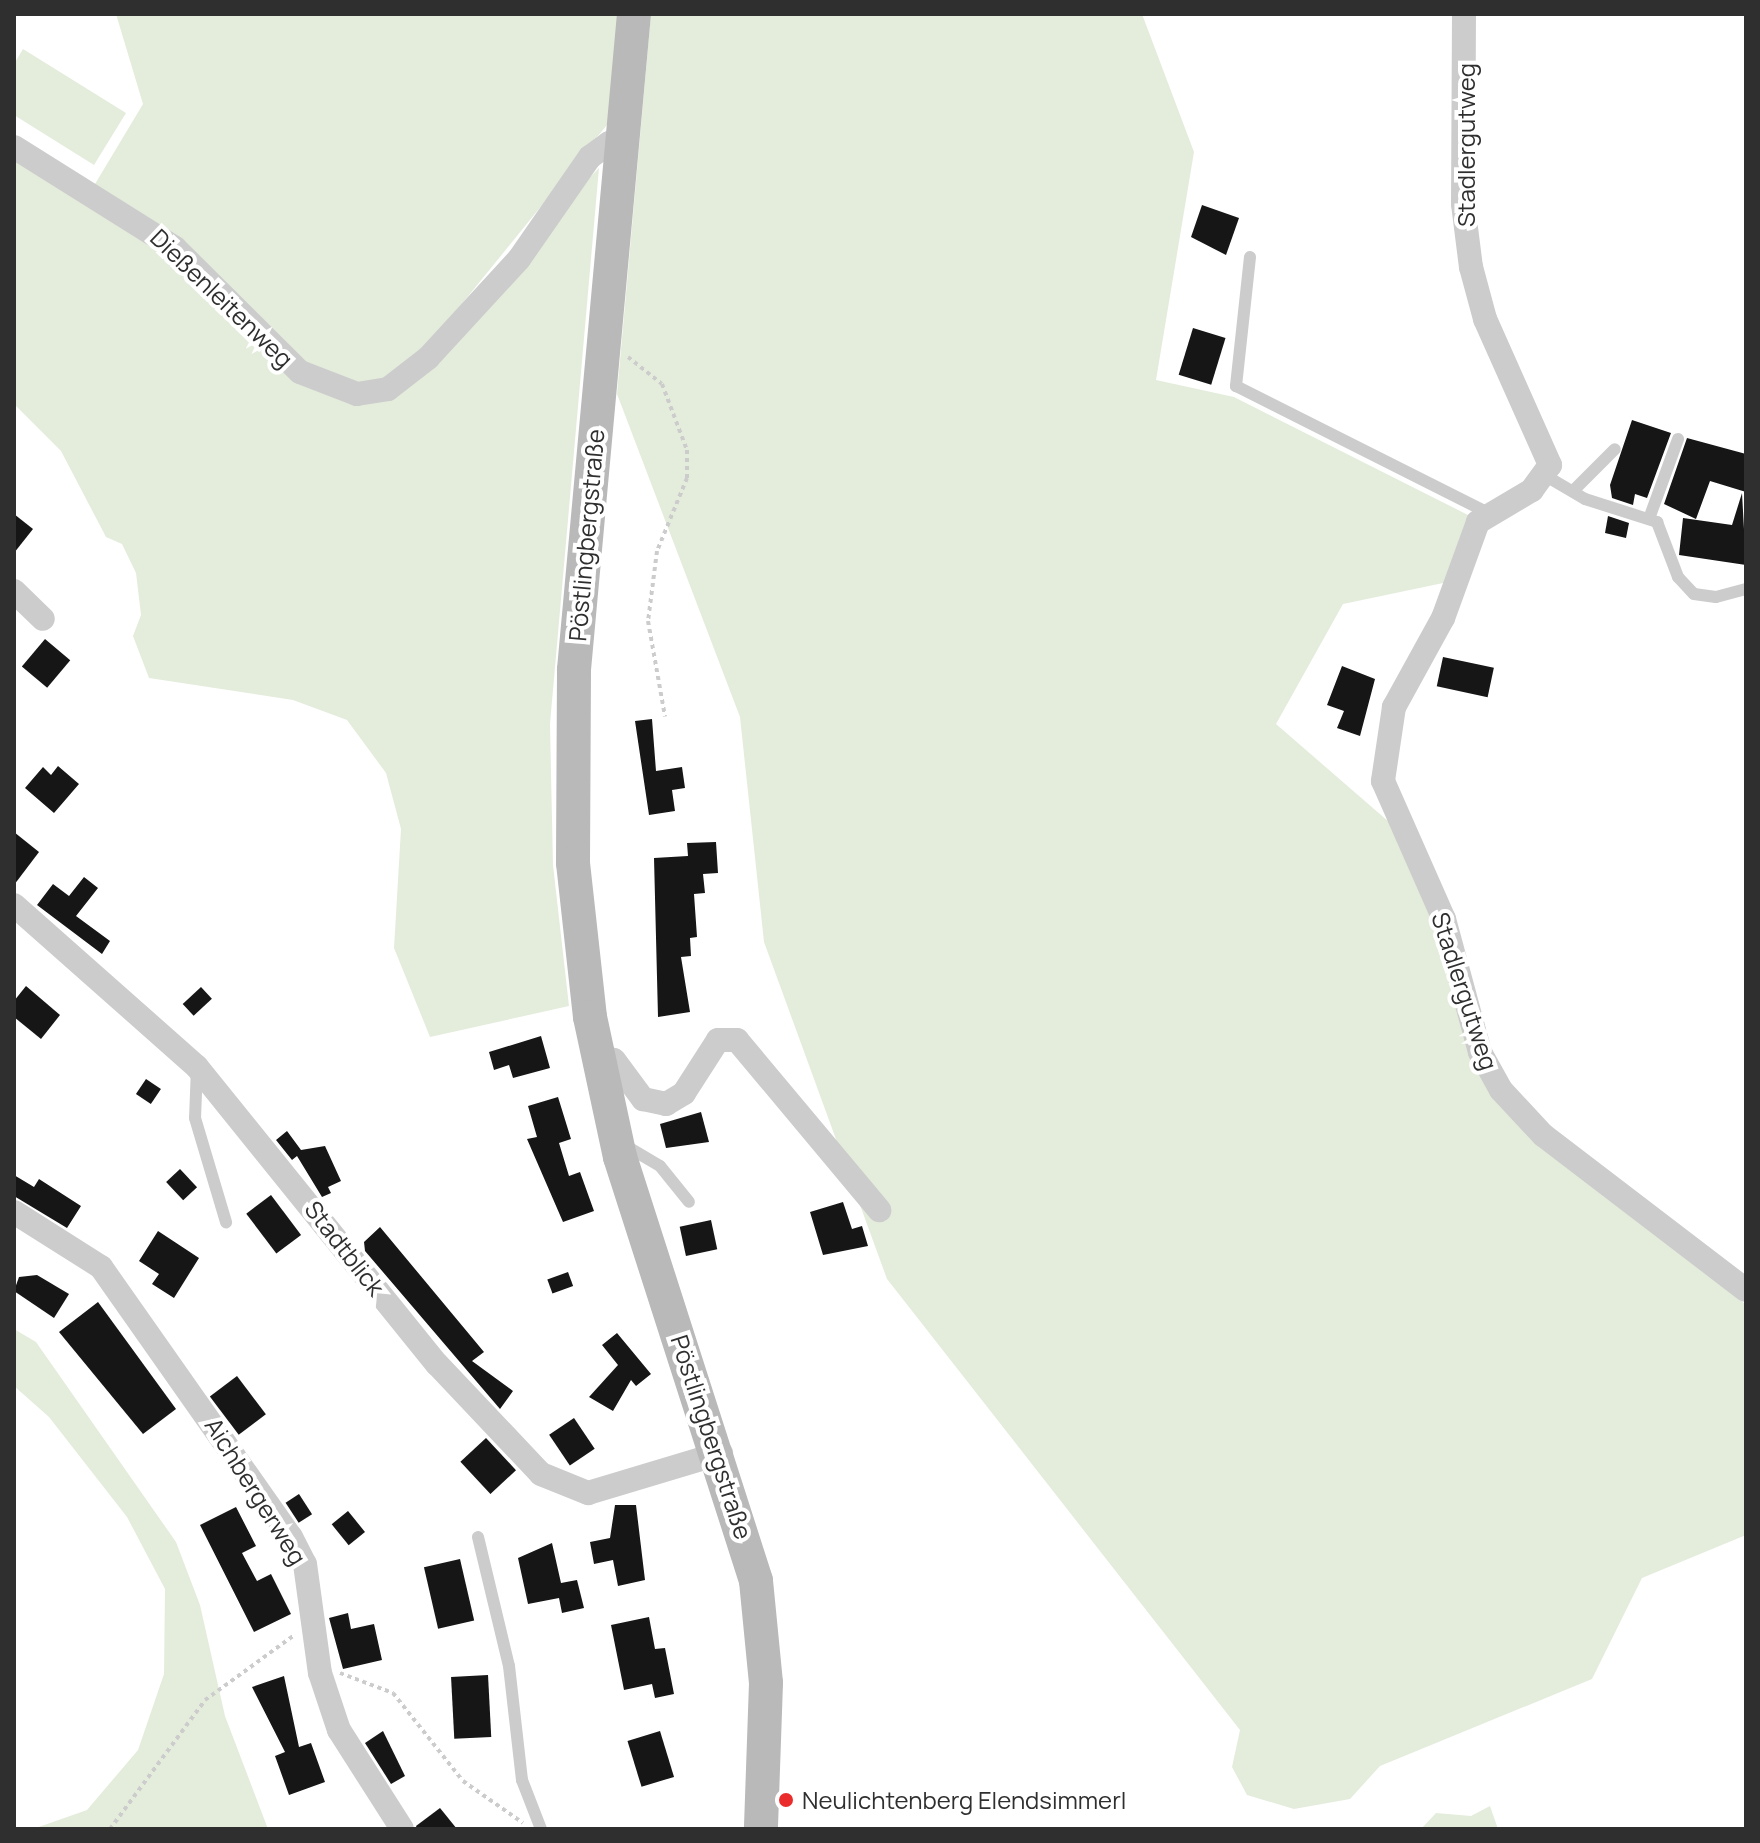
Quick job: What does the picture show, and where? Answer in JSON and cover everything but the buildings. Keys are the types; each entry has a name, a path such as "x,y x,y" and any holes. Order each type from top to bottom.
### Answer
{"main road":[{"name":"Pöstlingbergstraße","path":"634,14 571,727 574,878 597,1056 617,1142 715,1455 764,1635 761,1829"}],"street":[{"name":"Stadlergutweg","path":"1464,14 1463,204 1471,267 1498,350 1544,438 1546,476"},
{"name":"Dießenleitenweg","path":"14,147 175,248 300,372 357,394 388,389 428,358 519,259 590,157 609,143 622,143"},
{"path":"1486,512 1546,476"},
{"name":"Stadlergutweg","path":"1486,512 1388,724 1381,762 1389,803 1444,919 1480,1052 1501,1090 1543,1135 1746,1290"},
{"path":"14,591 43,619"},
{"name":"Stadtblick","path":"14,905 197,1067 437,1364 541,1474 588,1493 715,1455"},
{"path":"597,1056 614,1060 643,1099 666,1104 684,1093 718,1040 737,1040 879,1210"},
{"name":"Aichbergerweg","path":"14,1212 95,1262 128,1301 291,1537 315,1605 320,1673 348,1750 402,1829"}],"lane":[{"path":"1250,257 1236,386 1486,512"},
{"path":"1650,516 1678,439"},
{"path":"1573,491 1615,449"},
{"path":"1546,476 1573,491 1650,516 1665,529 1685,587 1716,597 1746,589"},
{"path":"197,1067 195,1118 226,1222"},
{"path":"617,1142 639,1148 689,1202"},
{"path":"478,1537 509,1666 522,1780 539,1826"}],"path":[{"path":"603,351 643,364 662,384 687,450 683,489 657,551 648,621 665,716"},
{"path":"110,1829 205,1700 290,1640 315,1605"},
{"path":"320,1673 393,1693 476,1793 509,1818 539,1826"}],"green space":[{"path":"116,14 623,14 611,120 422,353 371,386 322,377 95,184 143,104"},
{"path":"651,14 1142,14 1194,152 1156,380 1234,397 1472,517 1448,582 1343,604 1276,724 1396,828 1442,926 1499,1102 1650,1218 1746,1305 1746,1535 1642,1578 1592,1679 1380,1766 1350,1799 1294,1809 1247,1795 1232,1767 1240,1730 887,1279 764,942 740,717 617,394"},
{"path":"23,49 126,113 94,165 14,115 14,64"},
{"path":"14,160 147,237 244,332 374,401 599,168 550,724 553,865 569,1006 430,1037 394,948 401,829 386,773 347,720 293,700 149,678 133,636 141,615 136,573 122,544 106,537 61,451 14,404"},
{"path":"14,1329 36,1342 176,1542 200,1605 225,1716 268,1829 33,1829 87,1810 138,1750 164,1674 165,1589 127,1517 49,1417 14,1386"},
{"path":"1490,1806 1498,1829 1421,1829 1436,1813 1471,1816"}],"place":[{"name":"Neulichtenberg Elendsimmerl","path":"786,1800"}]}
